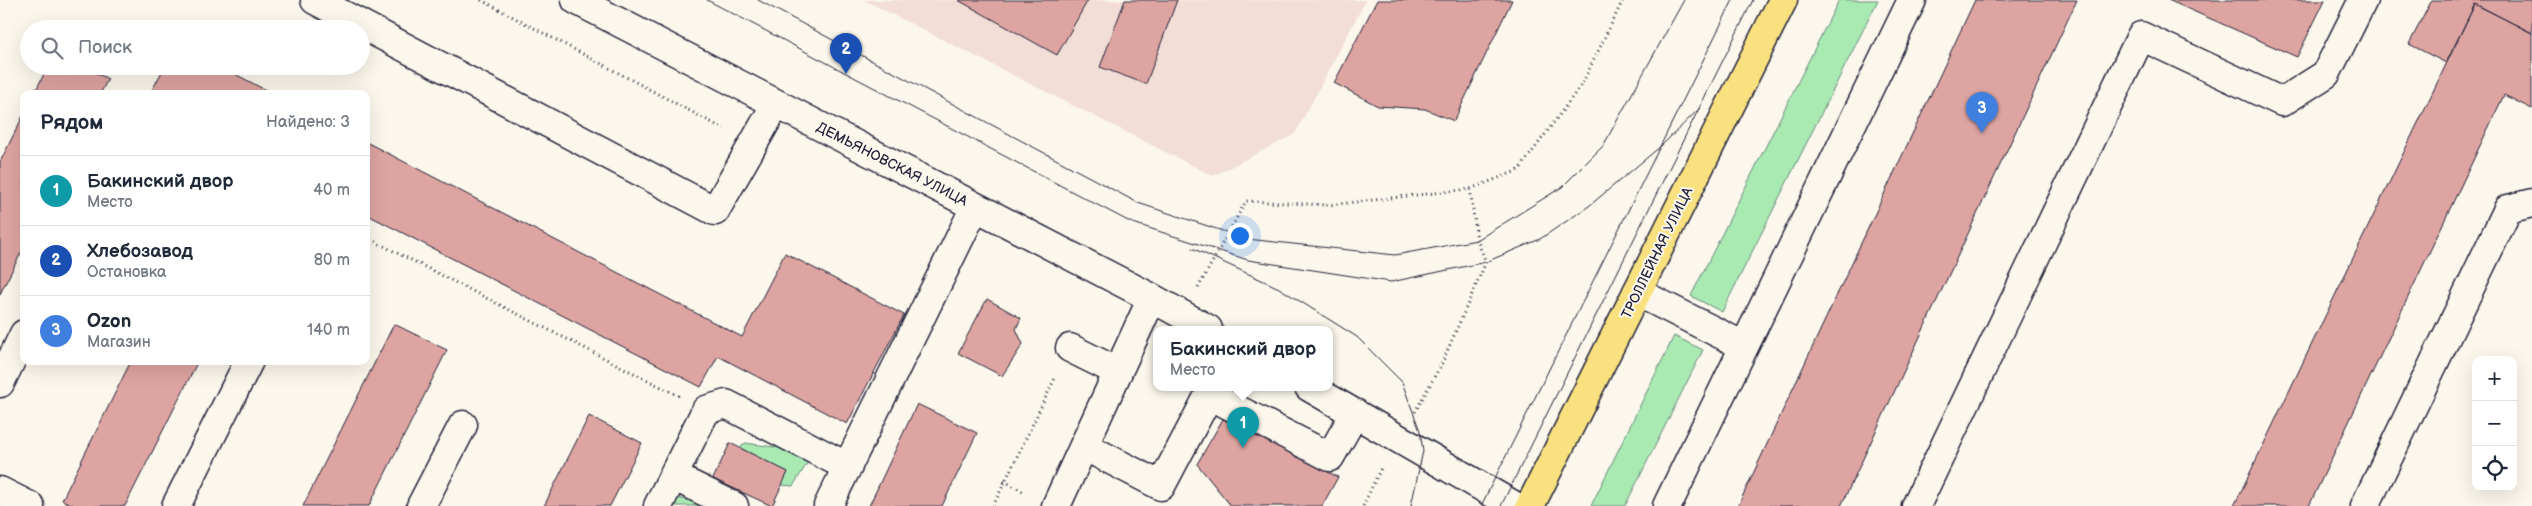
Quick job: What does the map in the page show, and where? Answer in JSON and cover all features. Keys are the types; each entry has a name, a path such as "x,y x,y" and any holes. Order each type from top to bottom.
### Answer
{"main road":[{"name":"ТРОЛЛЕЙНАЯ УЛИЦА","path":"1530,506 1783,0"}],"street":[{"path":"314,0 352,20"},
{"name":"ДЕМЬЯНОВСКАЯ УЛИЦА","path":"576,0 1152,298 1202,326"},
{"path":"1667,506 1912,0"},
{"path":"1916,506 2141,36 2282,102 2326,74 2362,0"},
{"path":"370,29 715,211 776,104"},
{"path":"2365,506 2508,208 2532,203"},
{"path":"828,506 975,207"},
{"path":"1637,292 1744,346"},
{"path":"1056,506 1152,298"},
{"path":"0,383 20,342"},
{"path":"1070,348 1118,372"},
{"path":"176,506 247,365"},
{"path":"1316,391 1515,506"},
{"path":"1084,446 1160,486 1209,395 1330,457 1355,413"},
{"path":"658,506 706,410 726,404 848,467"},
{"path":"421,506 463,425"},
{"path":"673,476 734,506"},
{"path":"0,491 30,506"}],"path":[{"path":"481,0 753,145"},
{"path":"1184,316 1213,258 1246,201 1329,205 1470,188 1519,170 1582,84 1623,0"},
{"path":"1363,506 1396,436 1414,415 1442,363 1486,262 1477,240 1470,188"},
{"path":"370,239 706,410"},
{"path":"993,506 1070,348"}],"shaded area":[{"path":"864,0 1366,0 1295,134 1213,176"}],"green space":[{"path":"1839,0 1878,0 1722,312 1691,296"},
{"path":"1674,336 1703,350 1625,506 1591,506"},
{"path":"745,443 788,447 808,462 793,486 782,485 788,472 740,448"},
{"path":"676,498 693,501 702,506 669,506"}],"building":[{"path":"958,0 1088,0 1057,55"},
{"path":"1125,0 1177,0 1146,84 1100,67"},
{"path":"1377,0 1512,0 1454,121 1425,109 1378,106 1334,83"},
{"path":"1975,0 2077,0 1841,506 1738,506"},
{"path":"2168,0 2325,0 2297,57"},
{"path":"2432,0 2532,0 2532,33 2475,4 2446,63 2409,44"},
{"path":"2475,4 2532,33 2532,109 2504,95 2309,506 2234,506"},
{"path":"44,75 100,75 108,79 102,90 36,90"},
{"path":"160,75 237,75 265,90 152,90"},
{"path":"20,122 20,255 0,294 0,162"},
{"path":"370,144 742,337 785,253 904,315 847,424 718,356 701,387 370,216"},
{"path":"987,299 1021,318 1016,329 1023,344 1002,376 958,353"},
{"path":"394,324 447,350 369,506 303,506"},
{"path":"129,365 196,365 125,506 75,506 62,500"},
{"path":"917,404 977,433 942,506 869,506"},
{"path":"589,416 642,443 610,506 544,506"},
{"path":"1223,419 1338,477 1322,506 1231,506 1197,464"},
{"path":"730,443 788,472 772,506 713,479"}],"tram line":[{"path":"707,0 1130,222 1248,260 1391,282 1486,262 1540,239 1589,206 1661,146 1700,108"},
{"path":"758,0 1138,203 1247,239 1395,255 1477,240 1562,187 1603,146 1684,0"},
{"path":"1481,506 1733,0"},
{"path":"1501,506 1753,0"},
{"path":"1192,248 1279,288 1357,337 1402,382 1420,431 1423,451 1411,506"}],"place":[{"name":"Хлебозавод","path":"846,74"},
{"name":"Ozon","path":"1982,133"},
{"name":"Бакинский двор","path":"1243,448"}]}
